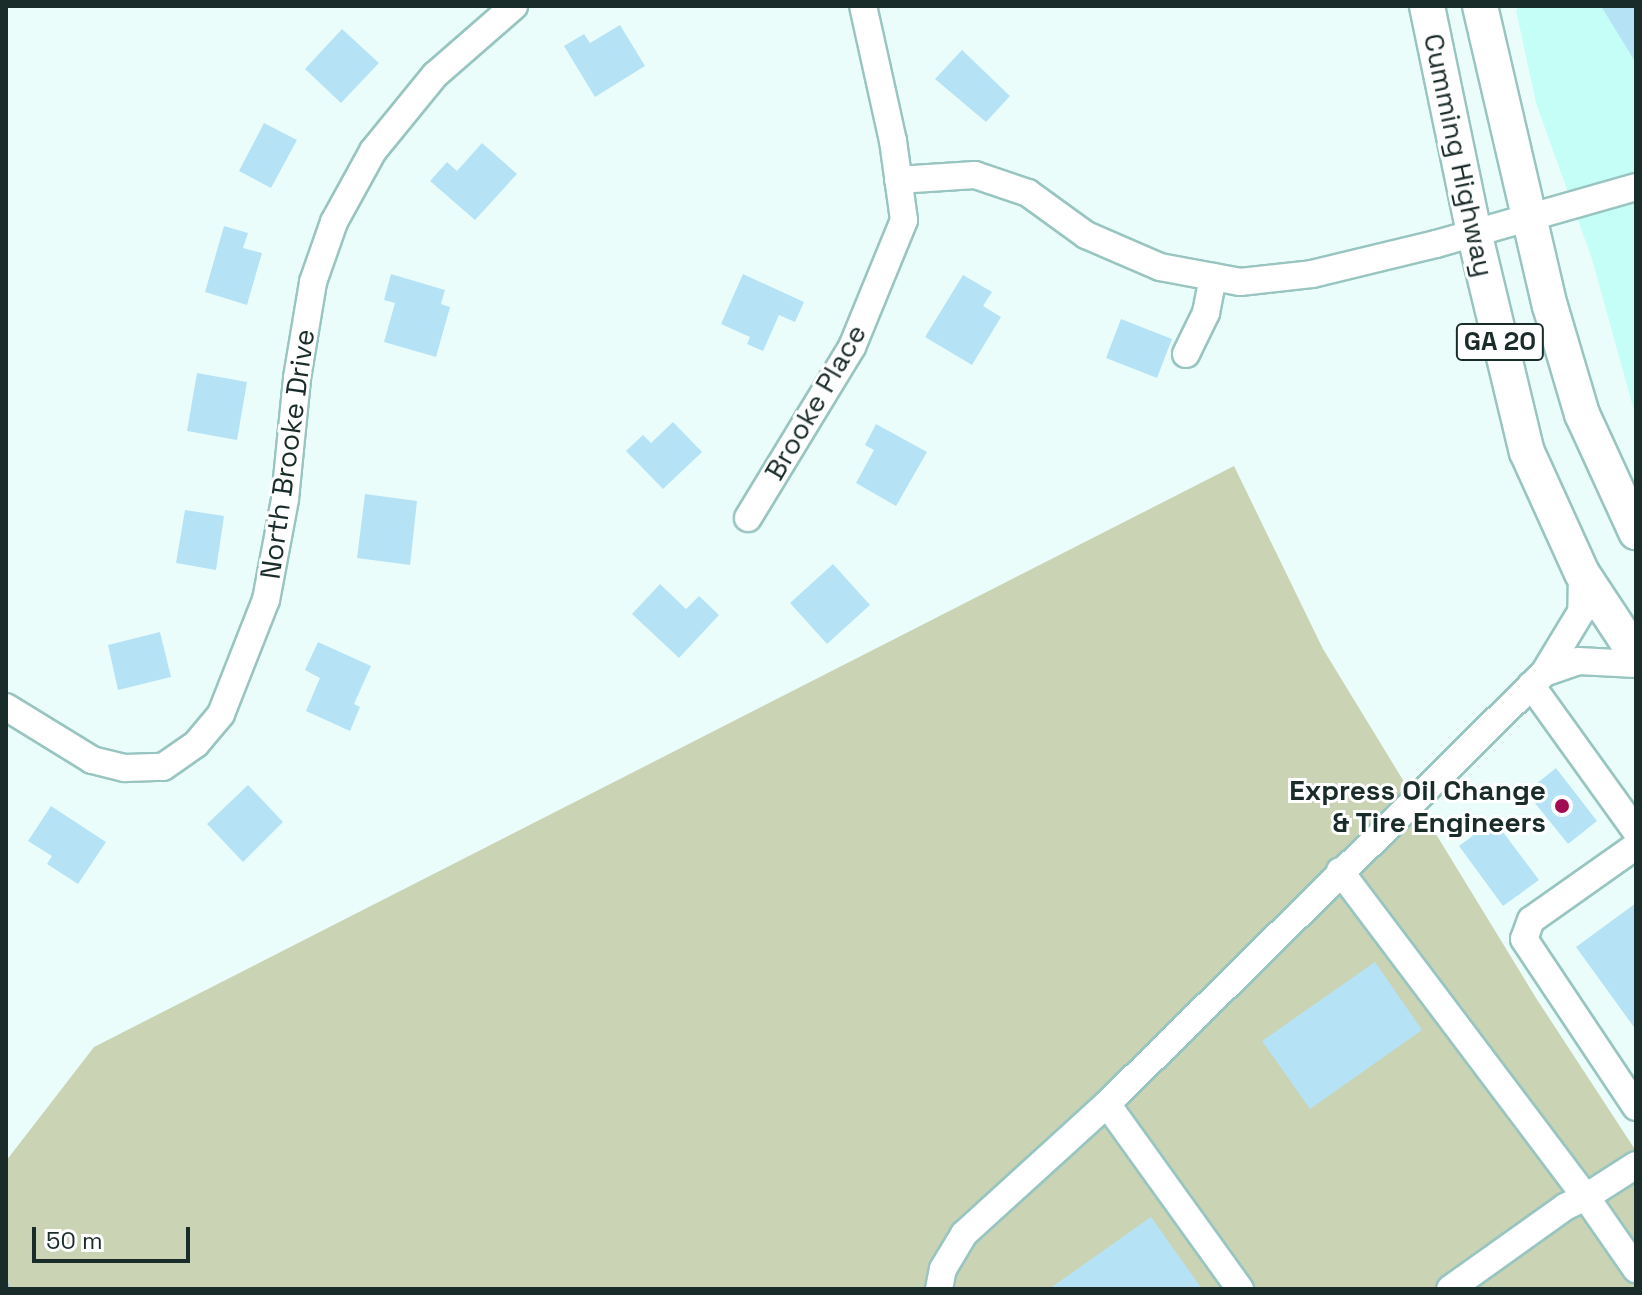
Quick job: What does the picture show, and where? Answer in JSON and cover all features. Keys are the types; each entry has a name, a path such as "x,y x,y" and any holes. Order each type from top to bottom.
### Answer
{"main road":[{"name":"Cumming Highway","path":"1427,6 1474,232 1527,452 1582,573 1636,655"},
{"name":"Cumming Highway","path":"1480,6 1550,306 1582,414 1636,532"}],"street":[{"name":"North Brooke Drive","path":"6,707 92,760 125,768 163,767 196,744 221,714 266,600 285,499 297,378 313,282 334,222 373,151 435,75 514,6"},
{"name":"Brooke Place","path":"748,518 852,347 904,220 863,6"},
{"path":"898,180 975,175 1028,193 1086,235 1160,267 1240,282 1312,274 1636,187"},
{"path":"1186,354 1206,313 1213,277"},
{"path":"939,1289 943,1269 964,1234 1107,1104 1538,679 1581,612 1582,573"},
{"path":"1538,679 1578,661 1636,664"},
{"path":"1538,679 1636,831"},
{"path":"1636,846 1531,920 1524,939 1636,1107"},
{"path":"1340,871 1586,1197 1636,1269"},
{"path":"1107,1104 1240,1289"},
{"path":"1450,1289 1565,1207 1636,1165"}],"shaded area":[{"path":"1520,6 1636,6 1636,418 1592,259 1536,103 1516,10"}],"green space":[{"path":"1234,466 1323,649 1536,998 1636,1151 1636,1289 6,1289 6,1161 94,1047"}],"building":[{"path":"1601,6 1636,6 1636,63"},
{"path":"620,25 645,66 595,97 564,46 584,34 590,43"},
{"path":"342,29 379,63 341,103 305,69"},
{"path":"962,50 1010,96 986,122 935,79"},
{"path":"264,123 297,140 271,188 239,171"},
{"path":"482,143 517,174 475,220 430,181 447,162 457,171"},
{"path":"224,226 248,233 243,248 262,253 247,305 205,292"},
{"path":"391,274 445,290 441,304 450,307 436,357 384,342 395,303 384,300"},
{"path":"743,274 804,302 795,322 779,315 763,351 747,344 750,337 721,324"},
{"path":"963,275 992,292 983,306 1001,317 972,365 925,337"},
{"path":"1121,319 1172,339 1157,378 1106,358"},
{"path":"197,373 247,382 237,440 187,431"},
{"path":"673,422 702,452 663,489 626,451 643,435 651,443"},
{"path":"876,424 927,452 896,506 856,483 874,450 865,445"},
{"path":"365,494 417,501 410,565 357,558"},
{"path":"185,510 224,516 216,570 176,563"},
{"path":"833,564 870,605 827,644 790,603"},
{"path":"660,584 686,609 699,596 719,615 679,658 632,614"},
{"path":"160,632 171,677 118,690 108,645"},
{"path":"318,642 371,666 354,704 360,707 350,731 306,711 320,678 305,670"},
{"name":"Express Oil Change & Tire Engineers","path":"1556,768 1597,821 1568,844 1526,792"},
{"path":"248,785 283,822 243,862 207,824"},
{"path":"51,806 106,842 78,884 47,864 52,856 28,841"},
{"path":"1494,820 1539,880 1503,906 1459,846"},
{"path":"1636,903 1636,1030 1576,947"},
{"path":"1375,962 1422,1030 1310,1109 1262,1041"},
{"path":"1151,1217 1202,1289 1049,1289"}],"waterway":[{"path":"6,1285 7,1289"}],"place":[{"name":"Express Oil Change & Tire Engineers","path":"1562,806"}]}
